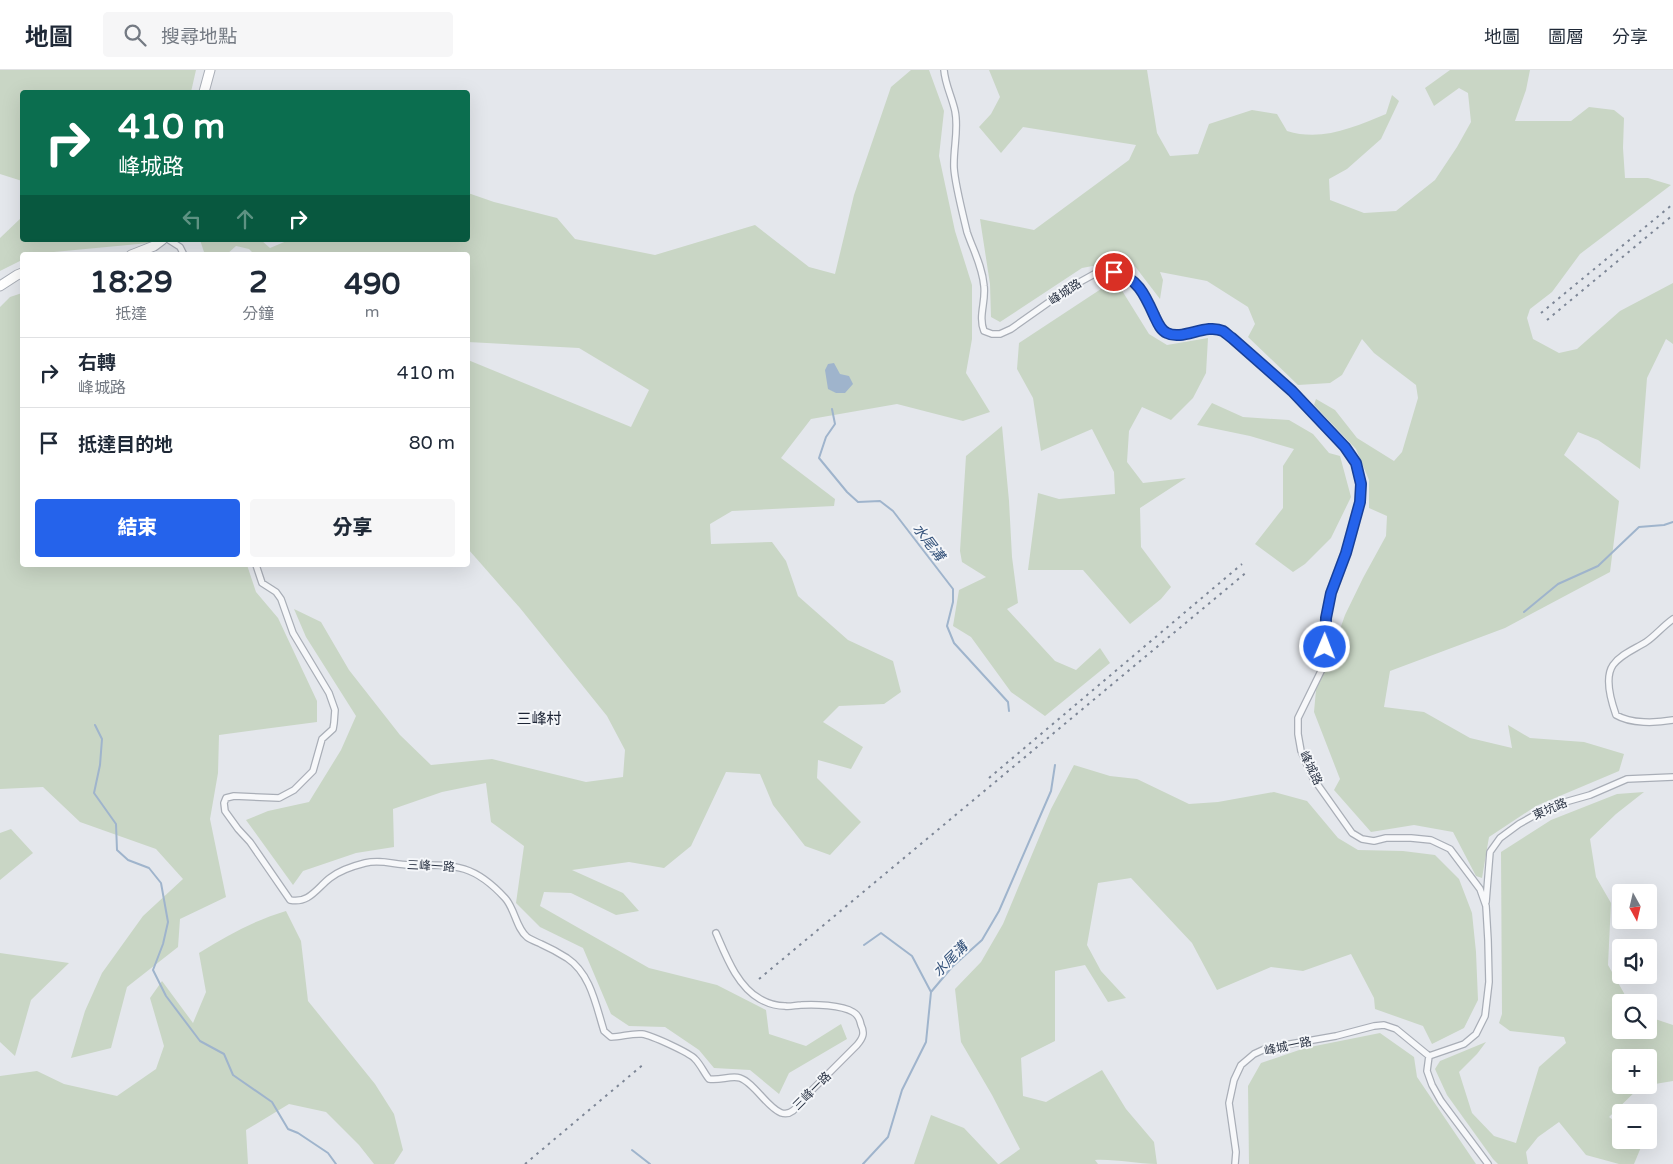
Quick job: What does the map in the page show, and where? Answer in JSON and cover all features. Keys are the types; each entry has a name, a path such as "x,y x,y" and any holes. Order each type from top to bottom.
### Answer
{"street":[{"path":"205,90 210,70"},
{"name":"峰城路","path":"944,70 955,110 954,170 968,233 978,257 984,286 981,322 984,331 1000,334 1011,329 1069,288 1098,272 1125,274 1140,289 1164,332 1173,336 1204,330 1223,331 1292,391 1345,447 1356,463 1361,484 1360,502 1346,553 1331,593 1326,618 1324,665 1298,718 1298,734 1301,751 1313,778 1352,833 1362,839 1374,841 1386,838 1431,840 1450,849 1480,889 1486,906 1489,982 1485,1016 1476,1034 1464,1044 1430,1056"},
{"path":"139,252 159,242"},
{"path":"173,242 180,246 183,252"},
{"path":"0,286 20,274"},
{"name":"三峰一路","path":"257,567 262,583 276,592 281,599 294,633 329,693 335,710 333,729 322,739 313,771 294,790 279,798 234,796 226,798 224,803 225,811 250,842 290,900 298,902 306,899 331,877 349,868 366,863 382,861 408,865 447,865 464,868 479,875 506,899 521,930 528,938 568,958 579,968 586,978 604,1031 611,1037 622,1038 633,1034 645,1034 694,1058 709,1079 717,1081 739,1078 748,1082 770,1106 779,1112 788,1114 796,1110 801,1101 863,1038 861,1022 854,1013 846,1009 820,1005 785,1006 770,1004 759,999 750,992 732,967 716,933"},
{"path":"1673,619 1647,641 1629,651 1614,664 1610,674 1610,690 1616,715 1621,718 1659,723 1673,720"},
{"name":"東坑路","path":"1486,906 1490,852 1500,838 1519,824 1551,806 1590,794 1627,779 1673,777"},
{"name":"峰城一路","path":"1235,1164 1236,1152 1229,1103 1234,1080 1241,1065 1254,1054 1267,1048 1336,1036 1384,1025 1396,1029 1430,1056"},
{"path":"1430,1056 1427,1071 1432,1085 1441,1101 1488,1164"}],"green space":[{"path":"0,70 196,70 191,90 20,90 20,180 0,174"},
{"path":"911,70 929,70 944,111 939,156 955,231 972,285 972,339 966,373 990,412 963,421 897,404 811,419 781,458 835,499 834,506 732,511 710,524 711,544 772,542 786,561 798,596 848,640 893,661 901,692 884,704 839,706 823,722 863,747 851,769 818,760 817,778 861,822 830,855 805,846 773,805 760,774 726,772 691,846 664,868 629,862 572,870 623,893 639,911 616,915 571,893 544,892 540,906 649,968 717,985 766,1010 769,1034 806,1046 841,1024 847,1039 789,1073 779,1094 750,1070 714,1068 699,1050 665,1027 629,1026 611,1014 583,948 540,927 516,903 524,846 491,822 486,783 442,792 393,809 394,847 356,853 303,871 293,885 246,820 268,811 309,802 341,750 356,716 306,637 294,609 321,622 349,670 400,735 431,765 492,759 586,782 623,777 625,750 607,716 520,608 470,551 470,361 631,427 649,390 579,348 470,342 470,252 252,252 249,249 236,246 229,252 204,252 201,242 263,242 270,248 284,242 470,242 470,194 494,202 557,218 575,239 655,255 755,225 809,267 835,274 854,195 891,87"},
{"path":"989,70 1147,70 1157,133 1170,156 1198,154 1209,124 1252,110 1277,114 1287,131 1300,134 1325,134 1338,132 1386,114 1392,95 1399,101 1381,139 1347,169 1329,179 1330,200 1364,213 1396,211 1435,180 1471,122 1468,93 1459,88 1434,106 1425,88 1450,70 1530,70 1526,90 1515,121 1571,121 1589,107 1614,110 1624,118 1625,178 1648,178 1671,185 1580,254 1552,292 1530,309 1527,318 1533,339 1559,353 1577,349 1620,311 1673,283 1673,344 1666,339 1647,378 1640,469 1598,440 1578,432 1564,455 1619,501 1610,572 1505,628 1390,671 1384,707 1424,712 1470,738 1512,748 1508,725 1530,738 1584,742 1624,754 1619,771 1536,806 1489,837 1482,878 1476,876 1453,832 1414,825 1371,832 1334,790 1340,779 1314,712 1316,690 1329,661 1345,615 1386,536 1387,516 1369,508 1369,480 1356,449 1314,405 1316,399 1335,410 1357,438 1394,461 1402,452 1418,398 1416,385 1374,353 1362,339 1342,375 1330,383 1298,385 1248,337 1255,324 1248,307 1207,281 1160,272 1163,280 1160,299 1134,265 1103,264 1082,268 1000,322 991,317 990,284 980,219 1034,230 1129,160 1136,145 1023,127 1001,153 979,127 991,114 1000,97"},
{"path":"20,219 20,242 150,242 54,252 20,252 20,261 0,271 0,238"},
{"path":"1101,289 1121,289 1149,334 1167,345 1208,338 1206,373 1193,398 1171,420 1142,407 1129,431 1127,462 1143,483 1186,478 1140,508 1141,547 1171,587 1161,599 1130,624 1083,570 1028,570 1038,493 1059,499 1115,494 1114,472 1092,429 1041,451 1033,398 1017,369 1019,343"},
{"path":"20,294 20,567 248,567 256,592 278,618 317,701 317,722 219,735 218,773 210,819 226,897 180,919 178,947 127,987 111,1048 71,1058 85,1011 102,973 143,916 183,879 156,849 80,822 43,787 0,789 0,307 10,297"},
{"path":"1212,403 1243,417 1289,420 1313,434 1329,453 1340,456 1351,497 1331,538 1305,564 1293,572 1255,544 1283,508 1283,466 1294,449 1250,436 1197,425"},
{"path":"1002,426 1012,557 1018,603 1007,609 1055,661 1076,670 1100,648 1110,663 1045,716 1011,692 971,637 953,626 959,590 986,577 962,562 960,551 966,456"},
{"path":"1074,765 1110,776 1137,779 1189,804 1218,802 1274,792 1307,801 1338,838 1358,850 1403,851 1435,855 1459,879 1472,913 1478,1000 1464,1028 1432,1044 1423,1026 1375,1009 1374,998 1351,954 1303,971 1271,967 1217,990 1192,943 1131,878 1098,883 1087,945 1101,971 1126,998 1108,1002 1085,965 1055,971 1055,1041 1021,1058 1023,1096 1046,1102 1102,1070 1126,1109 1154,1142 1157,1164 1095,1160 1098,1164 999,1164 1020,1149 992,1095 961,1042 955,989 981,962 1003,924 1051,809"},
{"path":"1644,792 1616,814 1590,839 1596,877 1611,903 1608,965 1612,972 1612,984 1619,984 1624,994 1612,994 1612,1039 1657,1039 1657,1020 1673,1025 1673,1081 1657,1084 1657,1049 1612,1049 1612,1094 1633,1094 1622,1104 1612,1104 1612,1114 1609,1117 1612,1119 1612,1149 1640,1149 1634,1164 1619,1164 1586,1155 1559,1122 1538,1137 1526,1152 1528,1164 1498,1164 1447,1095 1435,1069 1440,1061 1486,1042 1459,1072 1472,1113 1494,1136 1516,1143 1539,1067 1566,1043 1564,1037 1510,1031 1499,1023 1502,1014 1501,852 1551,820 1617,794"},
{"path":"11,829 33,853 0,880 0,833"},
{"path":"286,911 301,941 308,1001 375,1084 394,1114 403,1150 394,1164 374,1164 359,1145 326,1112 289,1104 246,1130 248,1164 0,1164 0,1076 37,1071 64,1084 117,1096 156,1069 164,1046 150,998 162,981 193,1023 206,992 199,953 241,929"},
{"path":"0,953 69,963 31,1000 15,1056 0,1042"},
{"path":"1380,1033 1414,1057 1417,1077 1476,1164 1249,1164 1248,1086 1261,1063 1305,1048"},
{"path":"931,1115 964,1128 998,1164 914,1164"}],"water":[{"path":"834,363 840,374 849,376 853,384 845,393 836,393 828,389 825,370 828,364"}],"waterway":[{"name":"水尾溝","path":"832,409 835,424 826,437 819,458 847,492 858,502 880,501 893,511 953,589 953,602 947,626 954,643 1008,702 1009,711"},
{"path":"1524,612 1558,584 1598,566 1639,527 1664,525 1673,522"},
{"path":"95,725 102,739 100,765 94,793 116,824 117,850 128,860 149,868 161,883 168,922 163,944 153,970 166,996 200,1041 224,1054 233,1075 272,1102 288,1129 298,1133 328,1153 336,1164"},
{"name":"水尾溝","path":"863,1164 888,1137 902,1090 926,1042 931,992 952,967 982,940 999,911 1051,791 1055,765"},
{"path":"864,945 881,933 912,956 931,992"},
{"path":"632,1150 650,1164"}],"railway":[{"path":"1541,313 1673,204"},
{"path":"1547,320 1673,215"},
{"path":"989,778 1242,564"},
{"path":"759,979 1248,571"},
{"path":"525,1164 645,1063"}],"district":[{"name":"三峰村","path":"539,719"}],"route":[{"path":"1114,272 1125,274 1133,280 1164,332 1173,336 1215,329 1223,331 1232,338 1292,391 1345,447 1356,463 1361,484 1360,502 1346,553 1331,593 1326,618 1325,647"}]}
